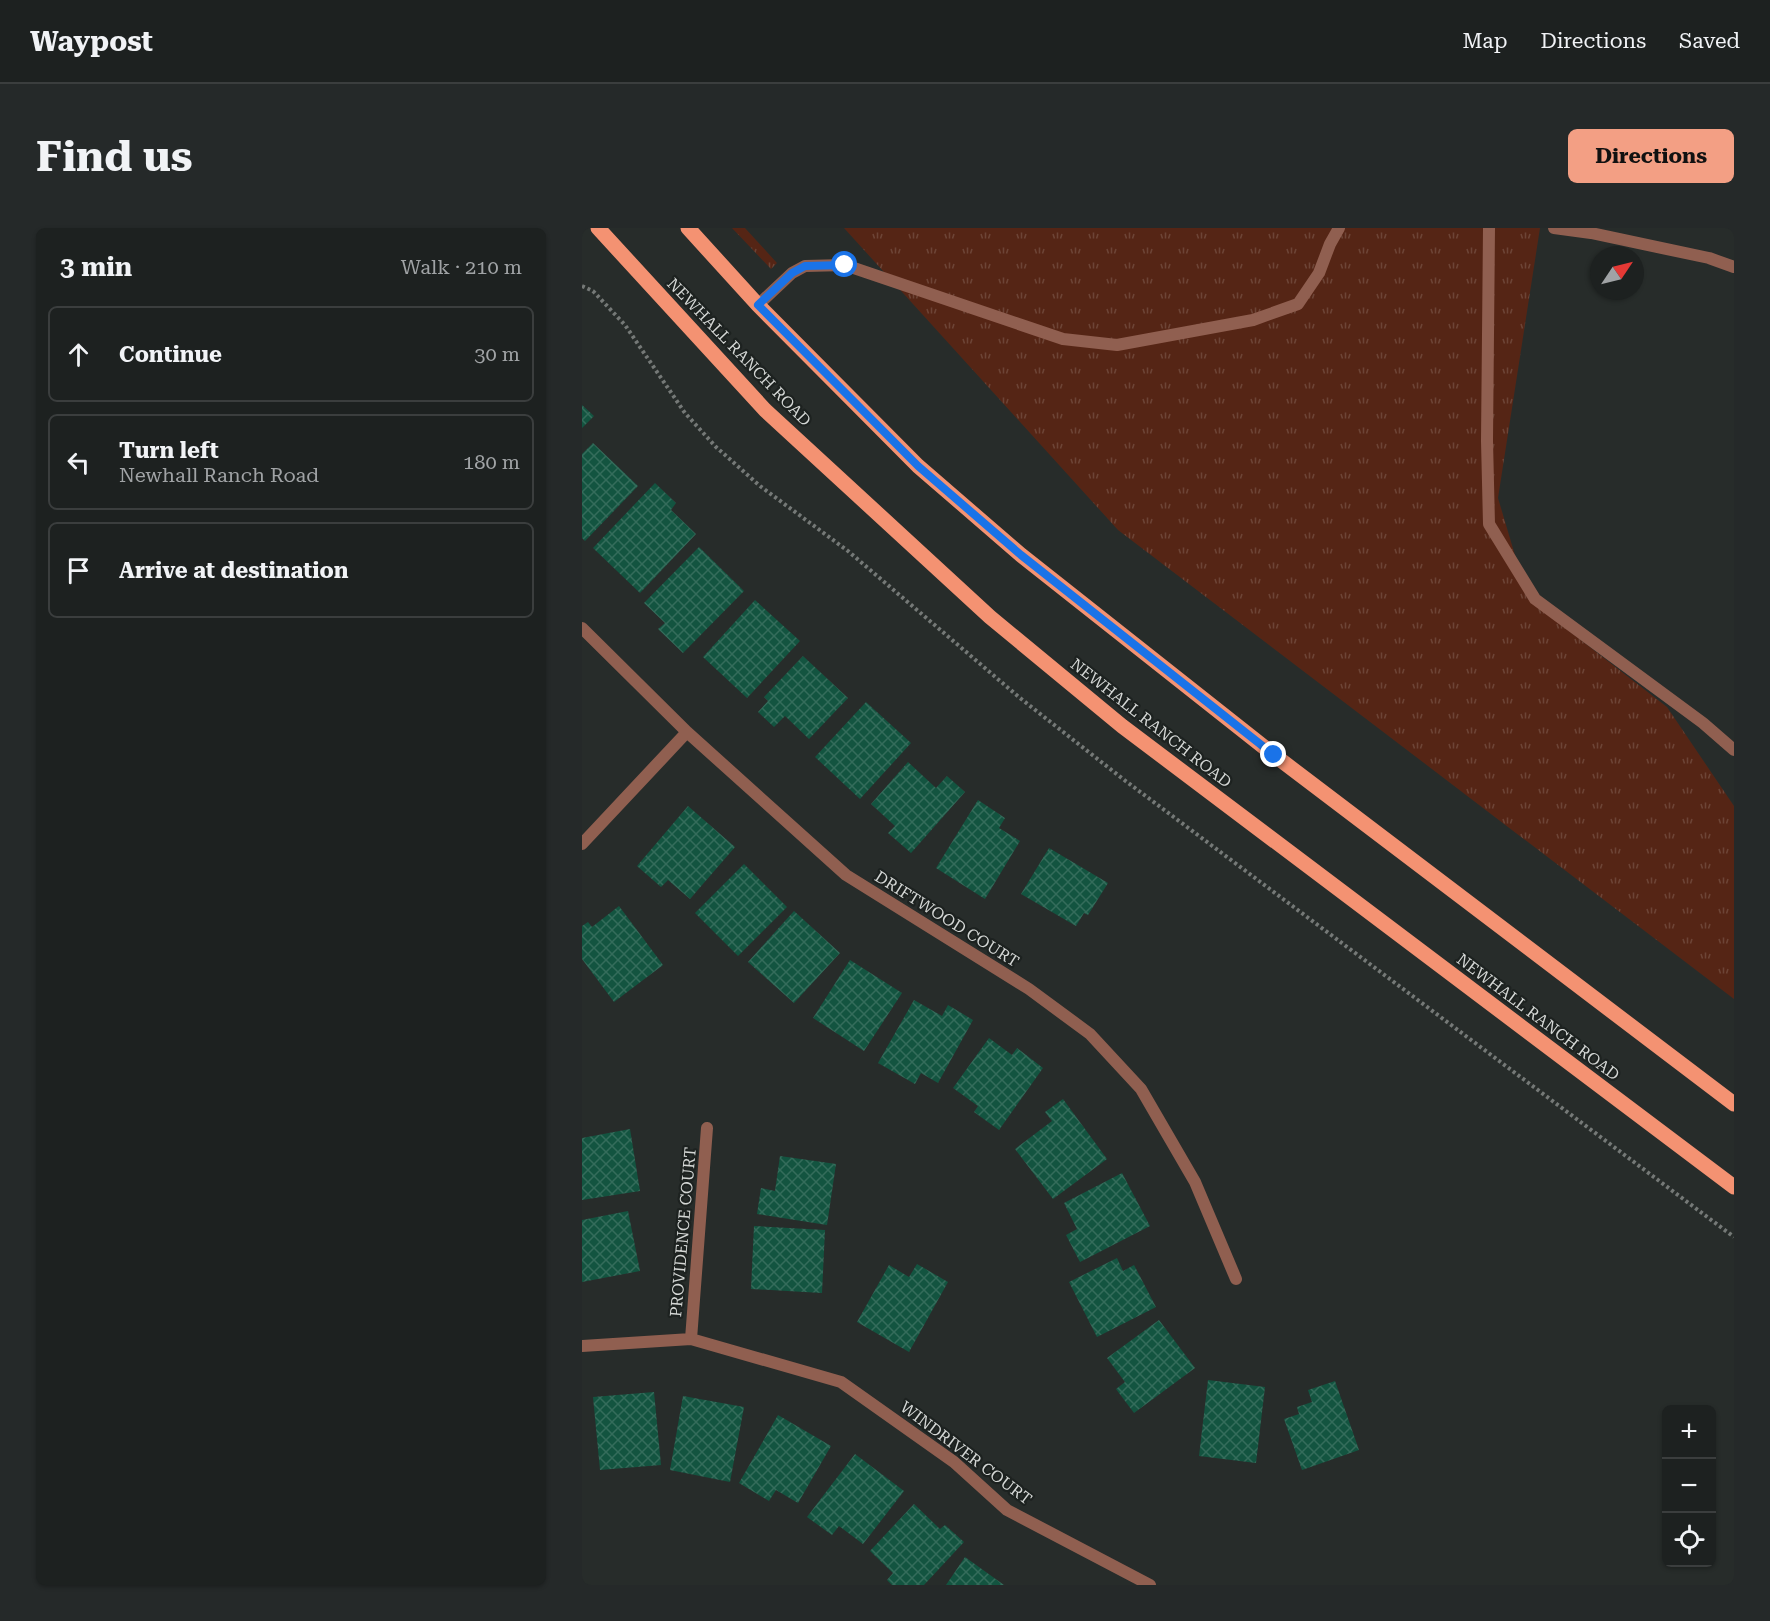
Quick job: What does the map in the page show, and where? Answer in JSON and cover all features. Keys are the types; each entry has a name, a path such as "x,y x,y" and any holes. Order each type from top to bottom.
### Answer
{"main road":[{"name":"NEWHALL RANCH ROAD","path":"598,228 765,410 990,617 1122,726 1734,1187"},
{"path":"688,228 758,305 918,466 1021,555 1283,762 1734,1104"}],"street":[{"path":"758,305 792,273 805,266 845,265 1063,339 1116,345 1253,320 1298,304 1319,273 1339,228"},
{"path":"1489,228 1487,441 1489,524 1535,598 1703,723 1734,750"},
{"path":"1554,228 1591,233 1709,258 1734,267"},
{"name":"DRIFTWOOD COURT","path":"582,628 687,732 846,875 1029,990 1090,1034 1141,1089 1195,1182 1236,1279"},
{"path":"582,844 687,732"},
{"name":"PROVIDENCE COURT","path":"691,1339 707,1128"},
{"name":"WINDRIVER COURT","path":"582,1346 691,1339 841,1382 954,1461 1007,1510 1149,1585"}],"path":[{"path":"582,286 593,291 625,325 685,413 716,447 760,486 848,551 1020,698 1124,779 1734,1237"}],"green space":[{"path":"732,228 745,228 777,263 771,269"},
{"path":"844,228 1540,228 1498,498 1528,599 1667,707 1734,806 1734,999 1118,530"}],"building":[{"path":"582,405 594,416 582,428"},
{"path":"593,443 638,486 585,541 582,538 582,454"},
{"path":"655,483 676,503 671,510 696,534 640,593 593,548"},
{"path":"699,547 744,591 683,653 658,629 665,623 644,603"},
{"path":"755,600 800,641 747,698 703,657"},
{"path":"803,656 848,698 809,739 785,716 774,727 758,712 768,701 764,697"},
{"path":"866,702 911,743 860,799 815,757"},
{"path":"908,762 936,788 947,776 965,792 911,853 888,833 895,826 871,804"},
{"path":"978,800 1005,818 999,828 1020,841 985,899 936,868"},
{"path":"688,806 735,847 690,899 668,880 661,887 637,866"},
{"path":"1049,848 1108,883 1088,915 1084,913 1076,926 1021,894"},
{"path":"744,864 787,907 738,956 695,913"},
{"path":"619,906 663,965 614,1002 582,959 582,926 588,922 592,927"},
{"path":"794,911 840,953 794,1003 748,962"},
{"path":"850,960 902,993 864,1051 813,1018"},
{"path":"914,1000 942,1016 948,1005 973,1020 938,1083 921,1073 915,1084 878,1063"},
{"path":"989,1038 1012,1055 1017,1048 1043,1068 999,1130 974,1112 978,1106 953,1088"},
{"path":"1063,1099 1107,1159 1053,1199 1015,1149 1052,1121 1045,1112"},
{"path":"630,1129 640,1191 582,1200 582,1138"},
{"path":"780,1156 836,1164 827,1225 757,1214 761,1188 775,1191"},
{"path":"1122,1173 1150,1226 1080,1262 1066,1235 1077,1229 1064,1203"},
{"path":"628,1211 640,1271 582,1282 582,1220"},
{"path":"754,1226 825,1230 822,1293 751,1289"},
{"path":"1117,1258 1123,1271 1134,1265 1156,1307 1097,1337 1069,1282"},
{"path":"917,1264 948,1282 909,1352 857,1322 889,1265 909,1277"},
{"path":"1159,1320 1195,1368 1134,1413 1116,1389 1125,1382 1107,1358"},
{"path":"1208,1380 1265,1387 1256,1463 1199,1456"},
{"path":"1335,1381 1359,1450 1302,1470 1284,1419 1299,1414 1297,1407 1312,1402 1308,1390"},
{"path":"654,1392 661,1465 600,1470 593,1397"},
{"path":"683,1396 744,1407 730,1482 670,1470"},
{"path":"778,1415 831,1446 798,1503 776,1490 769,1501 739,1483"},
{"path":"855,1454 904,1491 863,1544 839,1526 832,1535 807,1517"},
{"path":"914,1504 940,1529 945,1525 964,1542 924,1585 892,1585 887,1580 893,1573 870,1551"},
{"path":"965,1557 1004,1585 946,1585"}],"route":[{"path":"845,265 805,266 792,273 758,305 918,466 1021,555 1274,755"}]}
